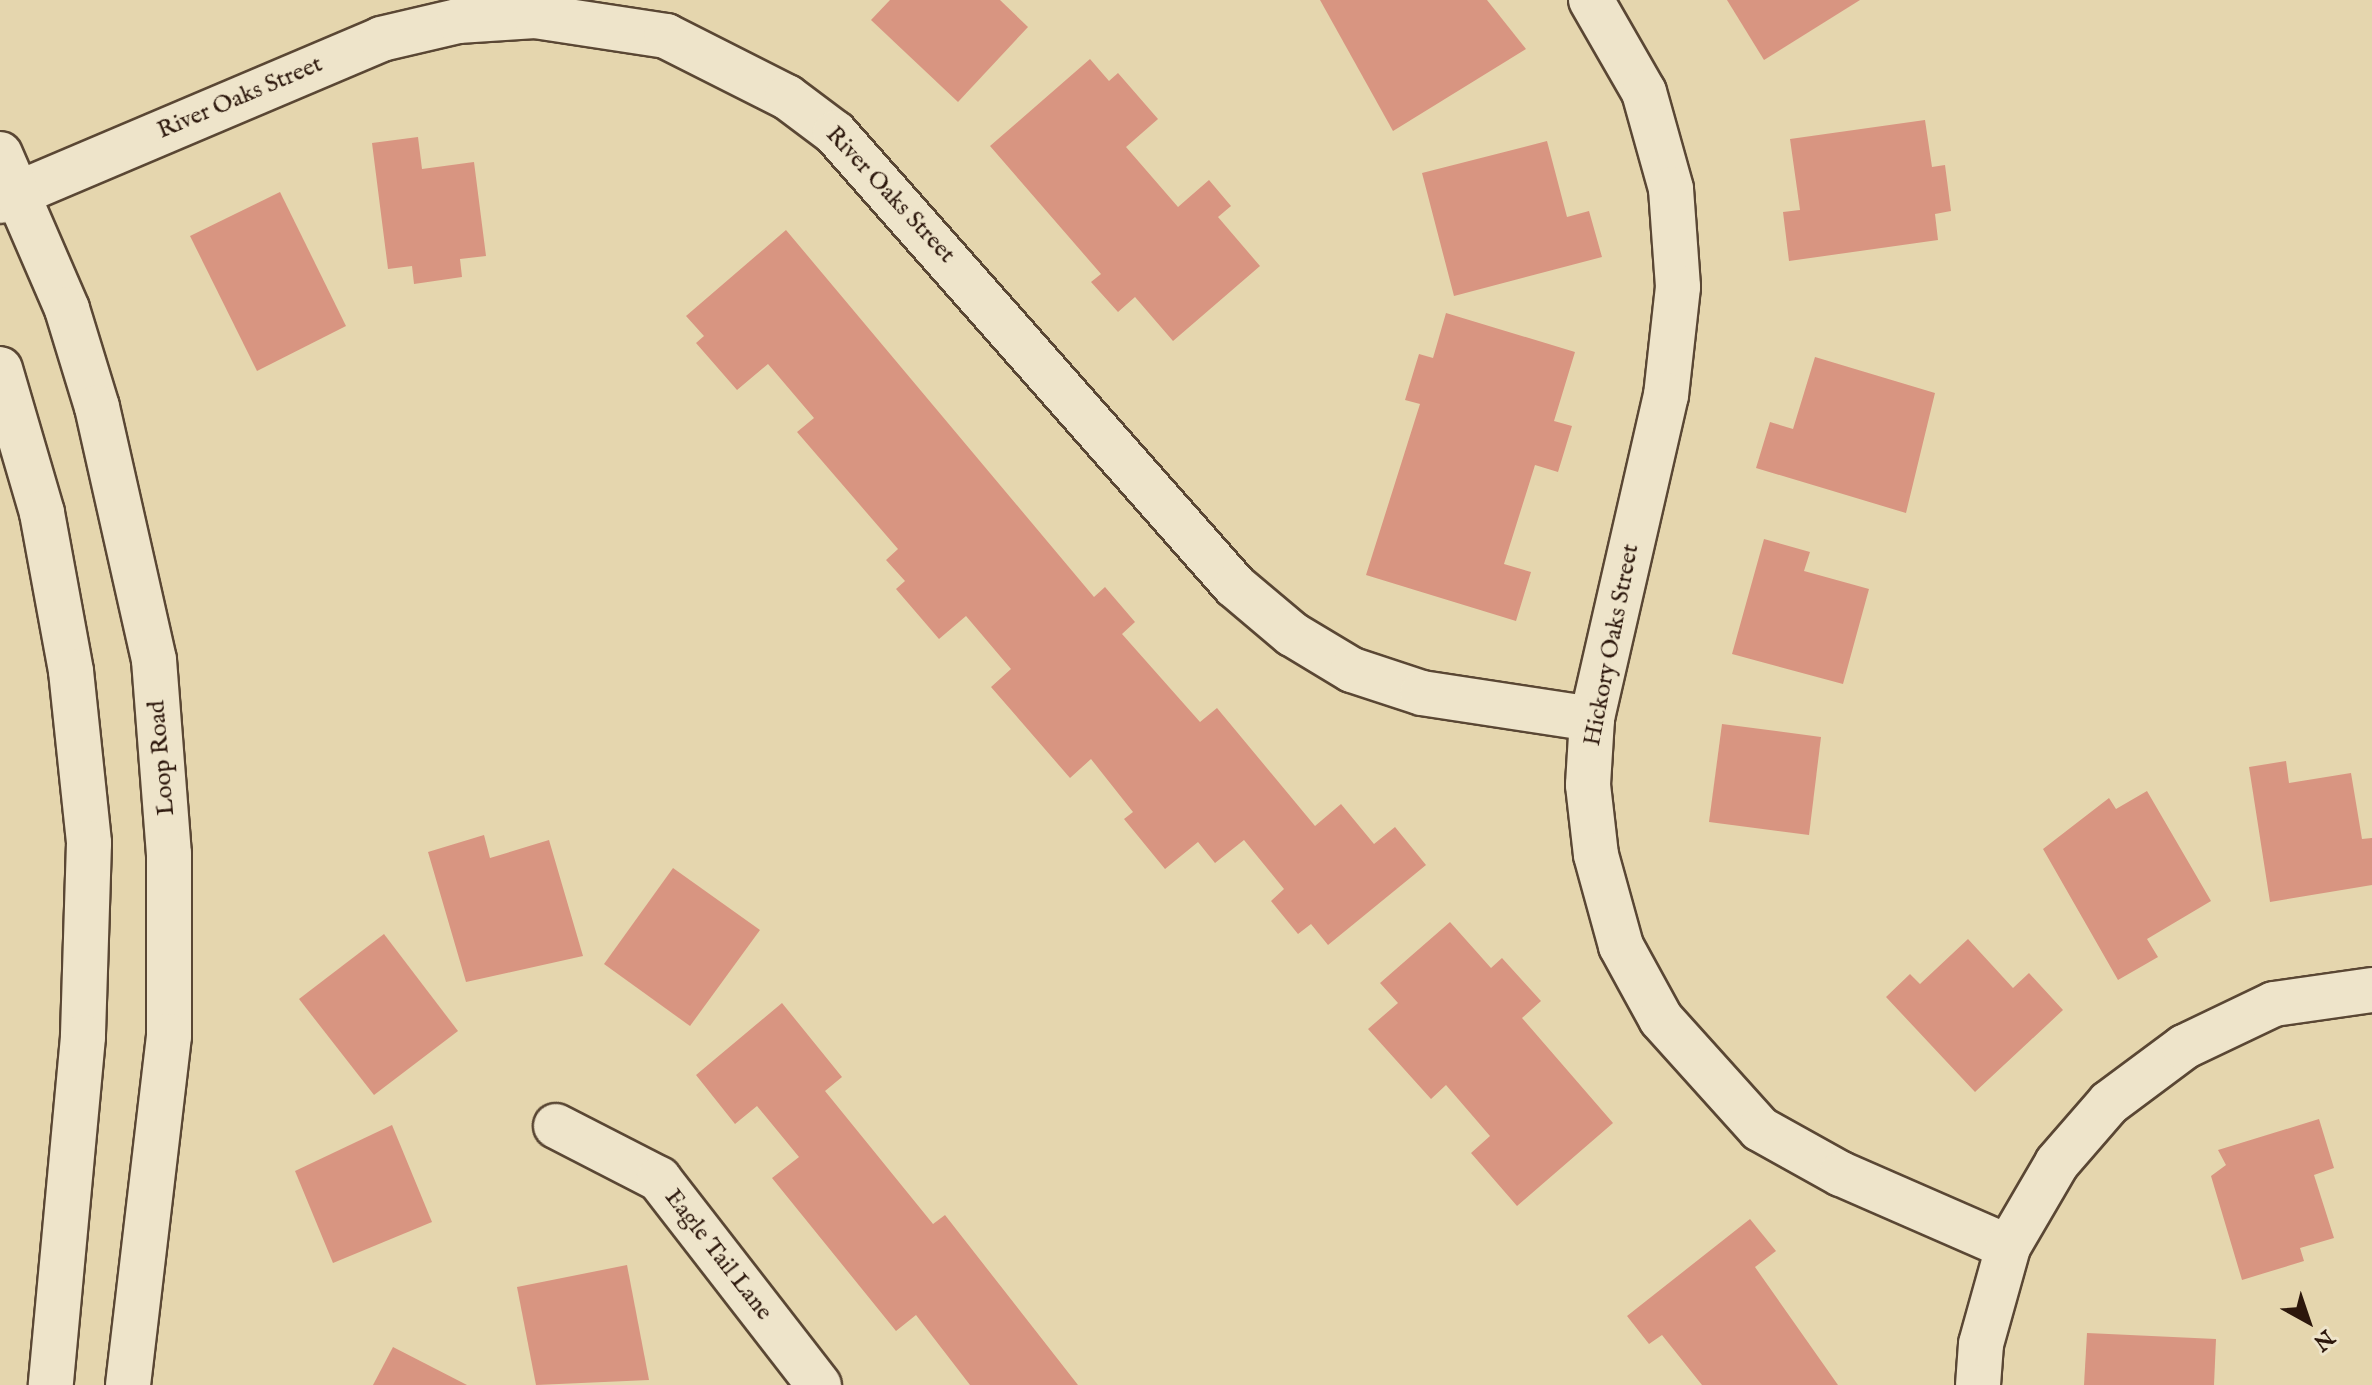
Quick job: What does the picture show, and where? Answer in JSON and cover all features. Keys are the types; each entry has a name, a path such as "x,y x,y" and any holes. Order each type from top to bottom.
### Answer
{"street":[{"name":"Hickory Oaks Street","path":"1591,0 1644,92 1671,189 1678,287 1666,395 1592,719 1588,785 1596,855 1621,946 1661,1019 1760,1129 1841,1174 2008,1247"},
{"name":"River Oaks Street","path":"6,183 381,39 458,21 535,16 666,36 787,97 835,133 1235,586 1292,634 1352,670 1422,693 1592,719"},
{"name":"Loop Road","path":"6,183 97,407 154,660 169,854 169,1036 128,1385"},
{"path":"0,369 42,513 71,671 89,843 83,1037 51,1385"},
{"path":"1978,1385 1981,1344 2008,1247 2057,1163 2109,1103 2184,1047 2274,1004 2372,990"},
{"name":"Eagle Tail Lane","path":"556,1126 659,1179 819,1385"}],"building":[{"path":"890,0 1000,0 1028,27 958,102 871,20"},
{"path":"1320,0 1487,0 1526,49 1393,131"},
{"path":"1727,0 1860,0 1764,60"},
{"path":"1090,59 1109,81 1118,73 1158,119 1126,147 1178,207 1209,180 1231,206 1218,217 1260,266 1173,341 1135,297 1118,312 1091,282 1101,274 990,146"},
{"path":"1925,120 1932,167 1945,165 1951,211 1935,214 1938,240 1789,261 1783,212 1800,210 1790,139"},
{"path":"418,137 422,169 474,162 486,256 460,259 462,277 414,284 412,266 388,269 372,143"},
{"path":"1547,141 1567,217 1589,211 1602,257 1454,296 1422,173"},
{"path":"280,192 346,326 257,371 190,236"},
{"path":"786,230 1094,597 1105,587 1135,622 1122,634 1200,722 1217,708 1315,826 1341,804 1374,844 1395,827 1426,865 1328,945 1311,924 1298,934 1271,901 1284,889 1244,840 1215,863 1198,842 1165,869 1124,819 1133,812 1091,759 1070,778 991,687 1011,669 966,616 939,639 896,589 905,581 886,560 898,549 797,432 814,418 768,364 737,390 696,343 704,336 686,316"},
{"path":"1446,313 1575,352 1554,421 1572,426 1558,472 1535,465 1504,564 1531,572 1516,621 1366,575 1420,404 1405,400 1419,354 1433,358"},
{"path":"1815,357 1935,393 1906,513 1756,468 1770,422 1793,429"},
{"path":"1764,539 1810,552 1804,571 1869,589 1843,684 1732,654"},
{"path":"1722,724 1821,737 1809,835 1709,822"},
{"path":"2286,761 2289,783 2351,773 2362,839 2372,838 2372,885 2270,902 2249,767"},
{"path":"2147,791 2211,901 2147,939 2158,957 2118,980 2043,849 2109,798 2116,809"},
{"path":"484,835 490,858 549,840 583,956 466,982 428,852"},
{"path":"673,868 760,930 690,1026 604,964"},
{"path":"1450,922 1491,968 1502,958 1541,1001 1522,1018 1613,1123 1517,1206 1471,1153 1490,1136 1446,1085 1431,1099 1368,1029 1398,1003 1380,983"},
{"path":"384,934 458,1031 374,1095 299,999"},
{"path":"1968,939 2013,988 2029,973 2063,1010 1975,1092 1886,997 1910,974 1920,984"},
{"path":"782,1003 842,1077 825,1091 933,1224 945,1215 1078,1385 970,1385 916,1315 896,1331 772,1178 799,1157 757,1106 735,1124 696,1075"},
{"path":"2319,1119 2334,1168 2314,1175 2334,1238 2300,1248 2304,1261 2242,1280 2211,1176 2226,1165 2218,1150"},
{"path":"392,1125 432,1222 333,1263 295,1171"},
{"path":"1750,1219 1776,1251 1755,1267 1838,1385 1702,1385 1662,1335 1649,1344 1627,1316"},
{"path":"627,1265 649,1380 536,1385 517,1287"},
{"path":"2087,1333 2216,1339 2214,1385 2084,1385"},
{"path":"393,1347 467,1385 373,1385"}]}
